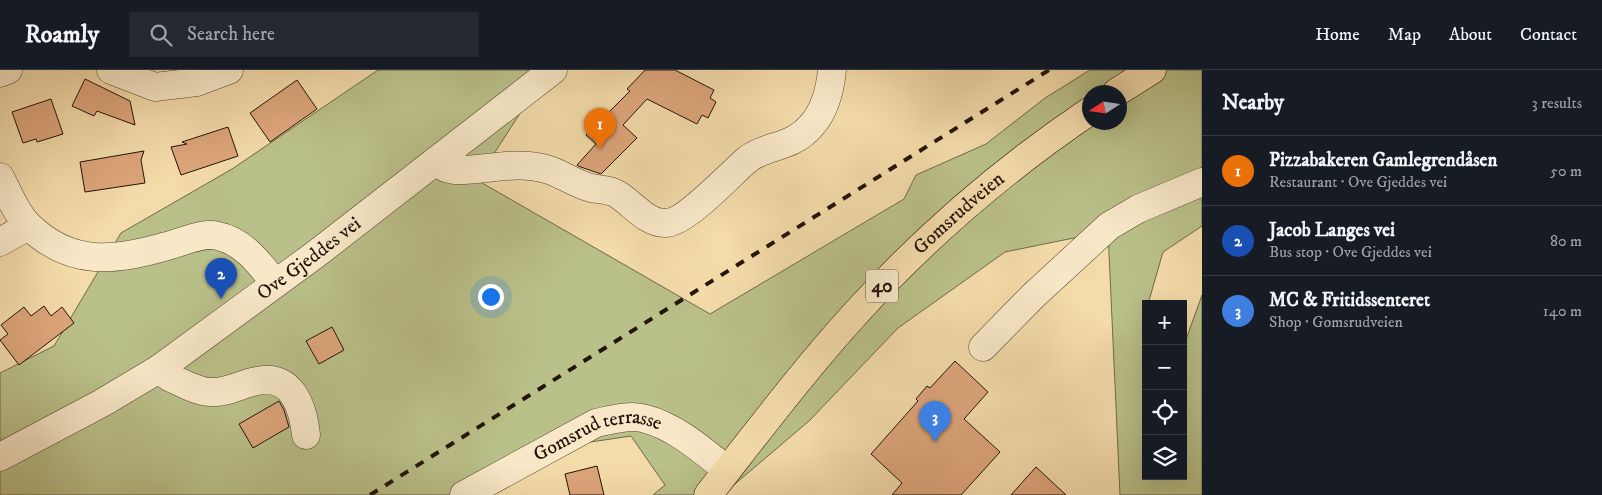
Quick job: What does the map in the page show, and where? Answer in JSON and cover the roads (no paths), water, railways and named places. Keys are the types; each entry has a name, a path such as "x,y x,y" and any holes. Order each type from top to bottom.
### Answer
{"main road":[{"path":"1127,86 1152,70"},
{"name":"Gomsrudveien","path":"708,495 812,364 890,277 951,218 1013,165 1082,117"}],"street":[{"path":"0,73 8,70"},
{"path":"111,70 155,87 198,82 229,70"},
{"name":"Ove Gjeddes vei","path":"0,457 102,403 159,369 436,161 553,70"},
{"path":"436,161 446,168 455,170 516,165 545,169 585,186 616,193 650,219 662,223 670,223 702,201 753,155 785,145 805,132 823,108 830,86 832,70"},
{"path":"0,177 28,226 53,244 72,254 90,258 113,259 133,256 204,235 217,235 240,246 258,262 275,283"},
{"path":"983,347 1033,296 1109,226 1138,209 1202,182"},
{"path":"0,242 28,226"},
{"path":"159,369 164,374 193,388 211,392 229,390 258,380 281,382 291,390 298,400 306,435"},
{"name":"Gomsrud terrasse","path":"464,495 596,423 616,418 644,418 664,426 727,470"}],"railway":[{"path":"370,495 1049,70"}],"place":[{"name":"Pizzabakeren Gamlegrendåsen","path":"600,149"},
{"name":"Jacob Langes vei","path":"221,299"},
{"name":"MC & Fritidssenteret","path":"935,442"}]}
